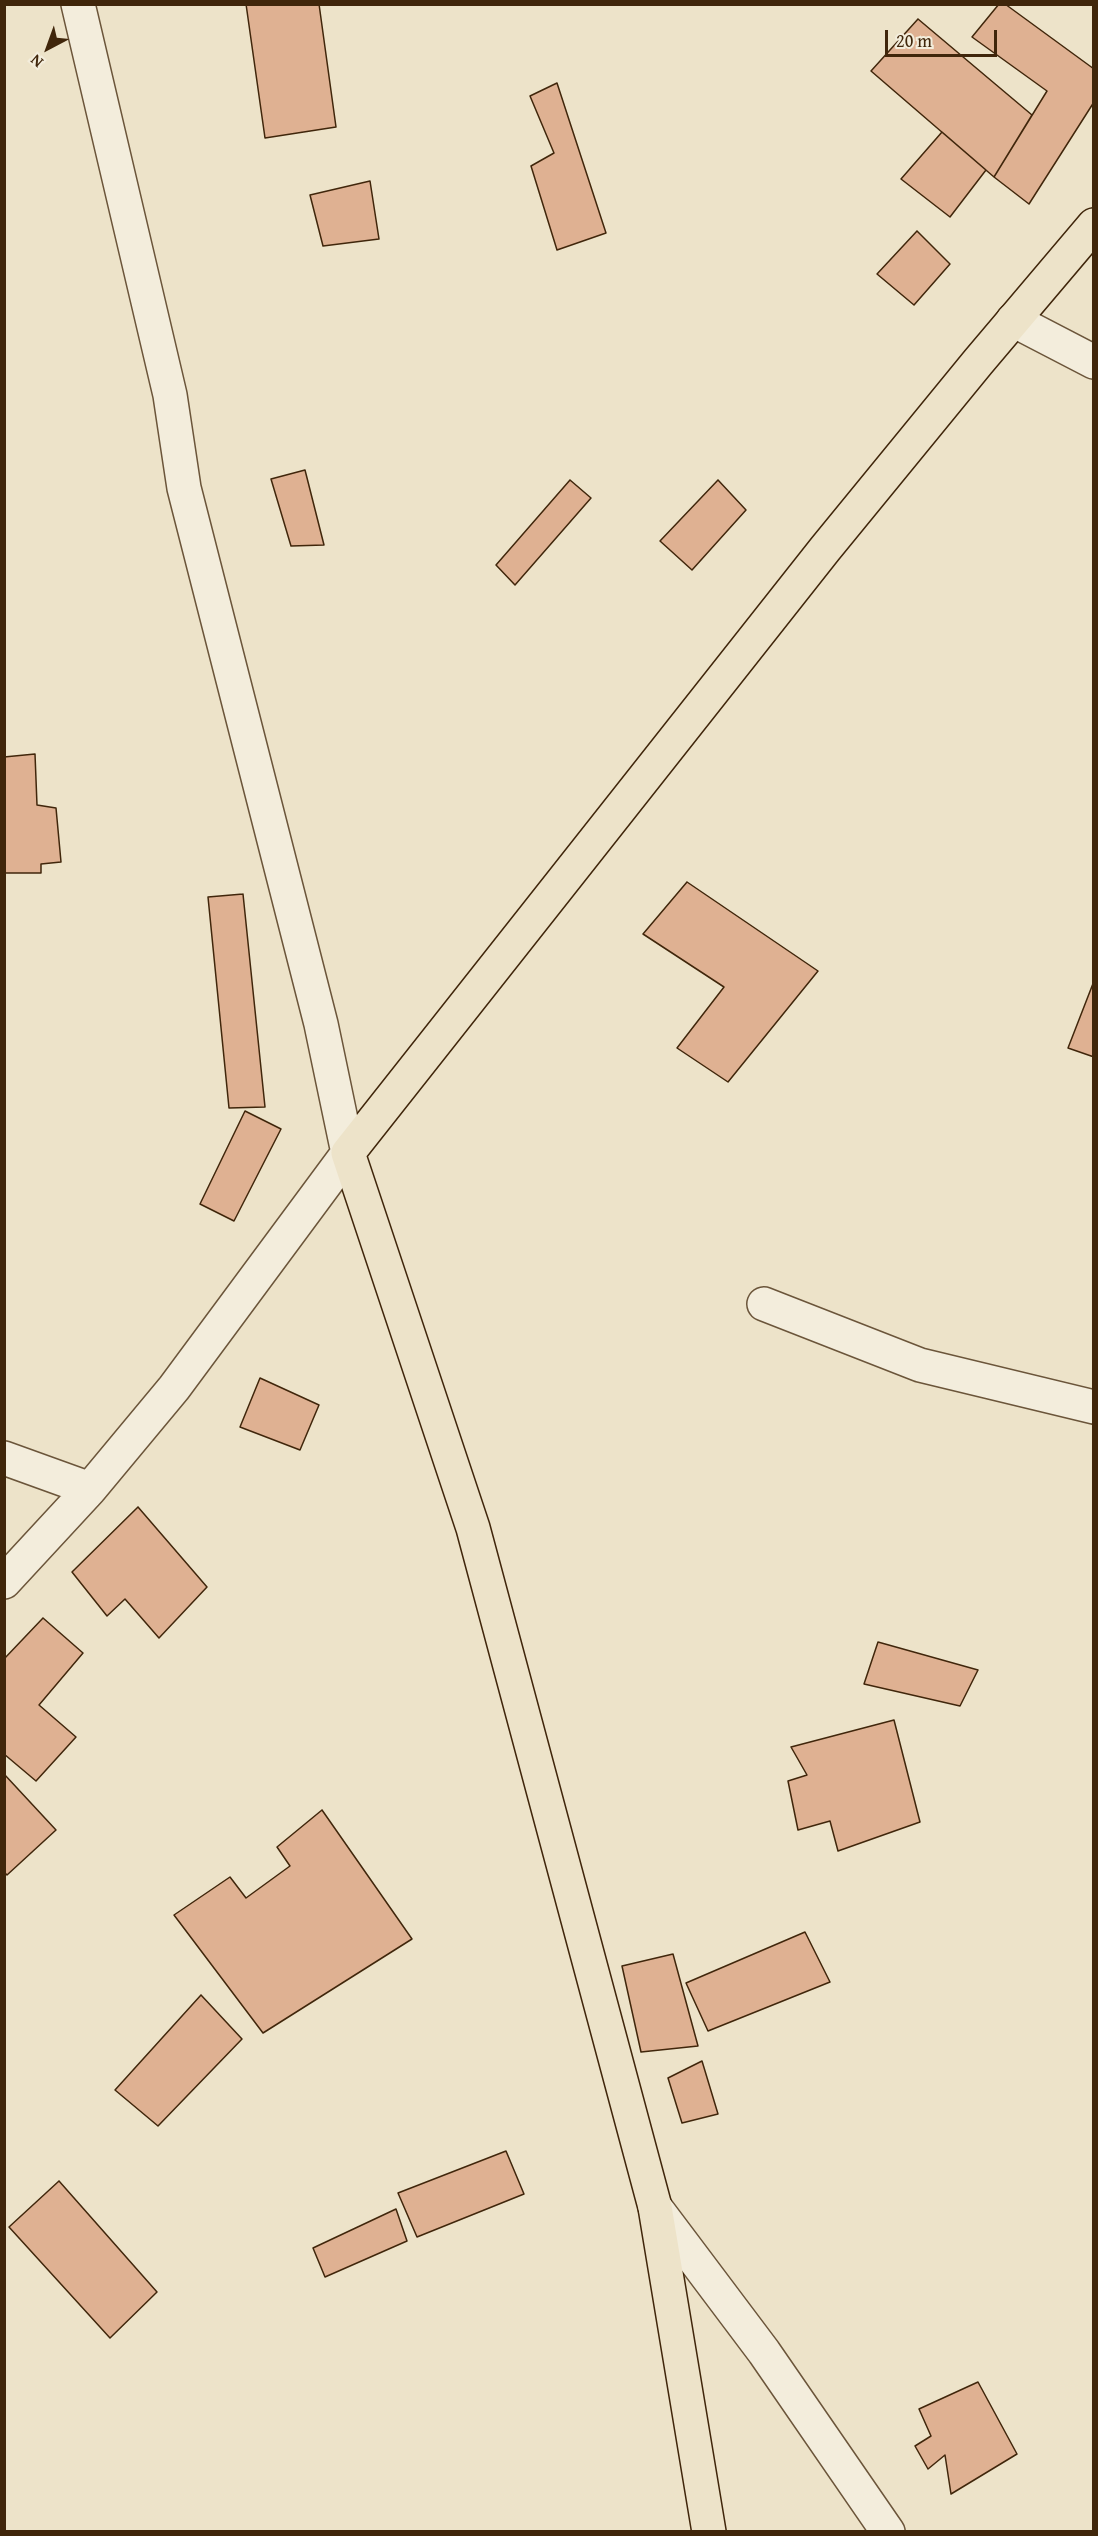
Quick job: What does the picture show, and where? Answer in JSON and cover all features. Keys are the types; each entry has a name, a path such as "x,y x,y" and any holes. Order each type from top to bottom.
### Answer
{"main road":[{"path":"709,2532 655,2207 473,1528 348,1153 825,549 1094,225"}],"street":[{"path":"4,1582 90,1489 174,1388 348,1153 321,1024 184,488 170,395 78,4"},
{"path":"1013,320 1094,362"},
{"path":"764,1304 920,1365 1094,1407"},
{"path":"4,1458 90,1489"},
{"path":"655,2207 764,2352 888,2532"}],"building":[{"path":"246,4 319,4 336,127 265,138"},
{"path":"999,4 1005,4 1094,69 1094,102 1029,204 994,177 1047,91 972,37"},
{"path":"918,19 1032,115 994,177 871,71"},
{"path":"557,83 606,233 557,250 531,166 554,153 530,96"},
{"path":"942,132 986,170 950,217 901,179"},
{"path":"370,181 379,239 323,246 310,195"},
{"path":"917,231 950,264 914,305 877,274"},
{"path":"305,470 324,545 291,546 271,479"},
{"path":"570,480 591,498 515,585 496,565"},
{"path":"718,480 746,510 692,570 660,541"},
{"path":"35,754 37,805 56,808 61,862 41,864 41,873 4,873 4,757"},
{"path":"687,882 818,971 728,1082 677,1048 724,987 643,934"},
{"path":"243,894 265,1107 229,1108 208,897"},
{"path":"1094,981 1094,1057 1068,1048"},
{"path":"245,1111 281,1129 234,1221 200,1204"},
{"path":"260,1378 319,1405 300,1450 240,1427"},
{"path":"138,1507 207,1587 159,1638 125,1599 107,1616 72,1572"},
{"path":"43,1618 83,1653 39,1705 76,1737 36,1781 4,1754 4,1659"},
{"path":"878,1642 978,1670 960,1706 864,1684"},
{"path":"894,1720 920,1822 838,1851 830,1821 798,1830 788,1781 807,1775 791,1747"},
{"path":"4,1774 56,1830 7,1875 4,1872"},
{"path":"322,1810 412,1939 263,2033 174,1915 230,1877 246,1898 290,1866 277,1847"},
{"path":"805,1932 830,1982 708,2031 686,1983"},
{"path":"673,1954 698,2046 641,2052 622,1966"},
{"path":"201,1995 242,2039 158,2126 115,2090"},
{"path":"702,2061 718,2114 682,2123 668,2078"},
{"path":"506,2151 524,2194 417,2237 398,2193"},
{"path":"59,2181 157,2292 110,2338 9,2227"},
{"path":"396,2209 407,2241 325,2277 313,2248"},
{"path":"978,2382 1017,2454 951,2494 945,2455 928,2469 915,2446 931,2436 919,2409"}]}
